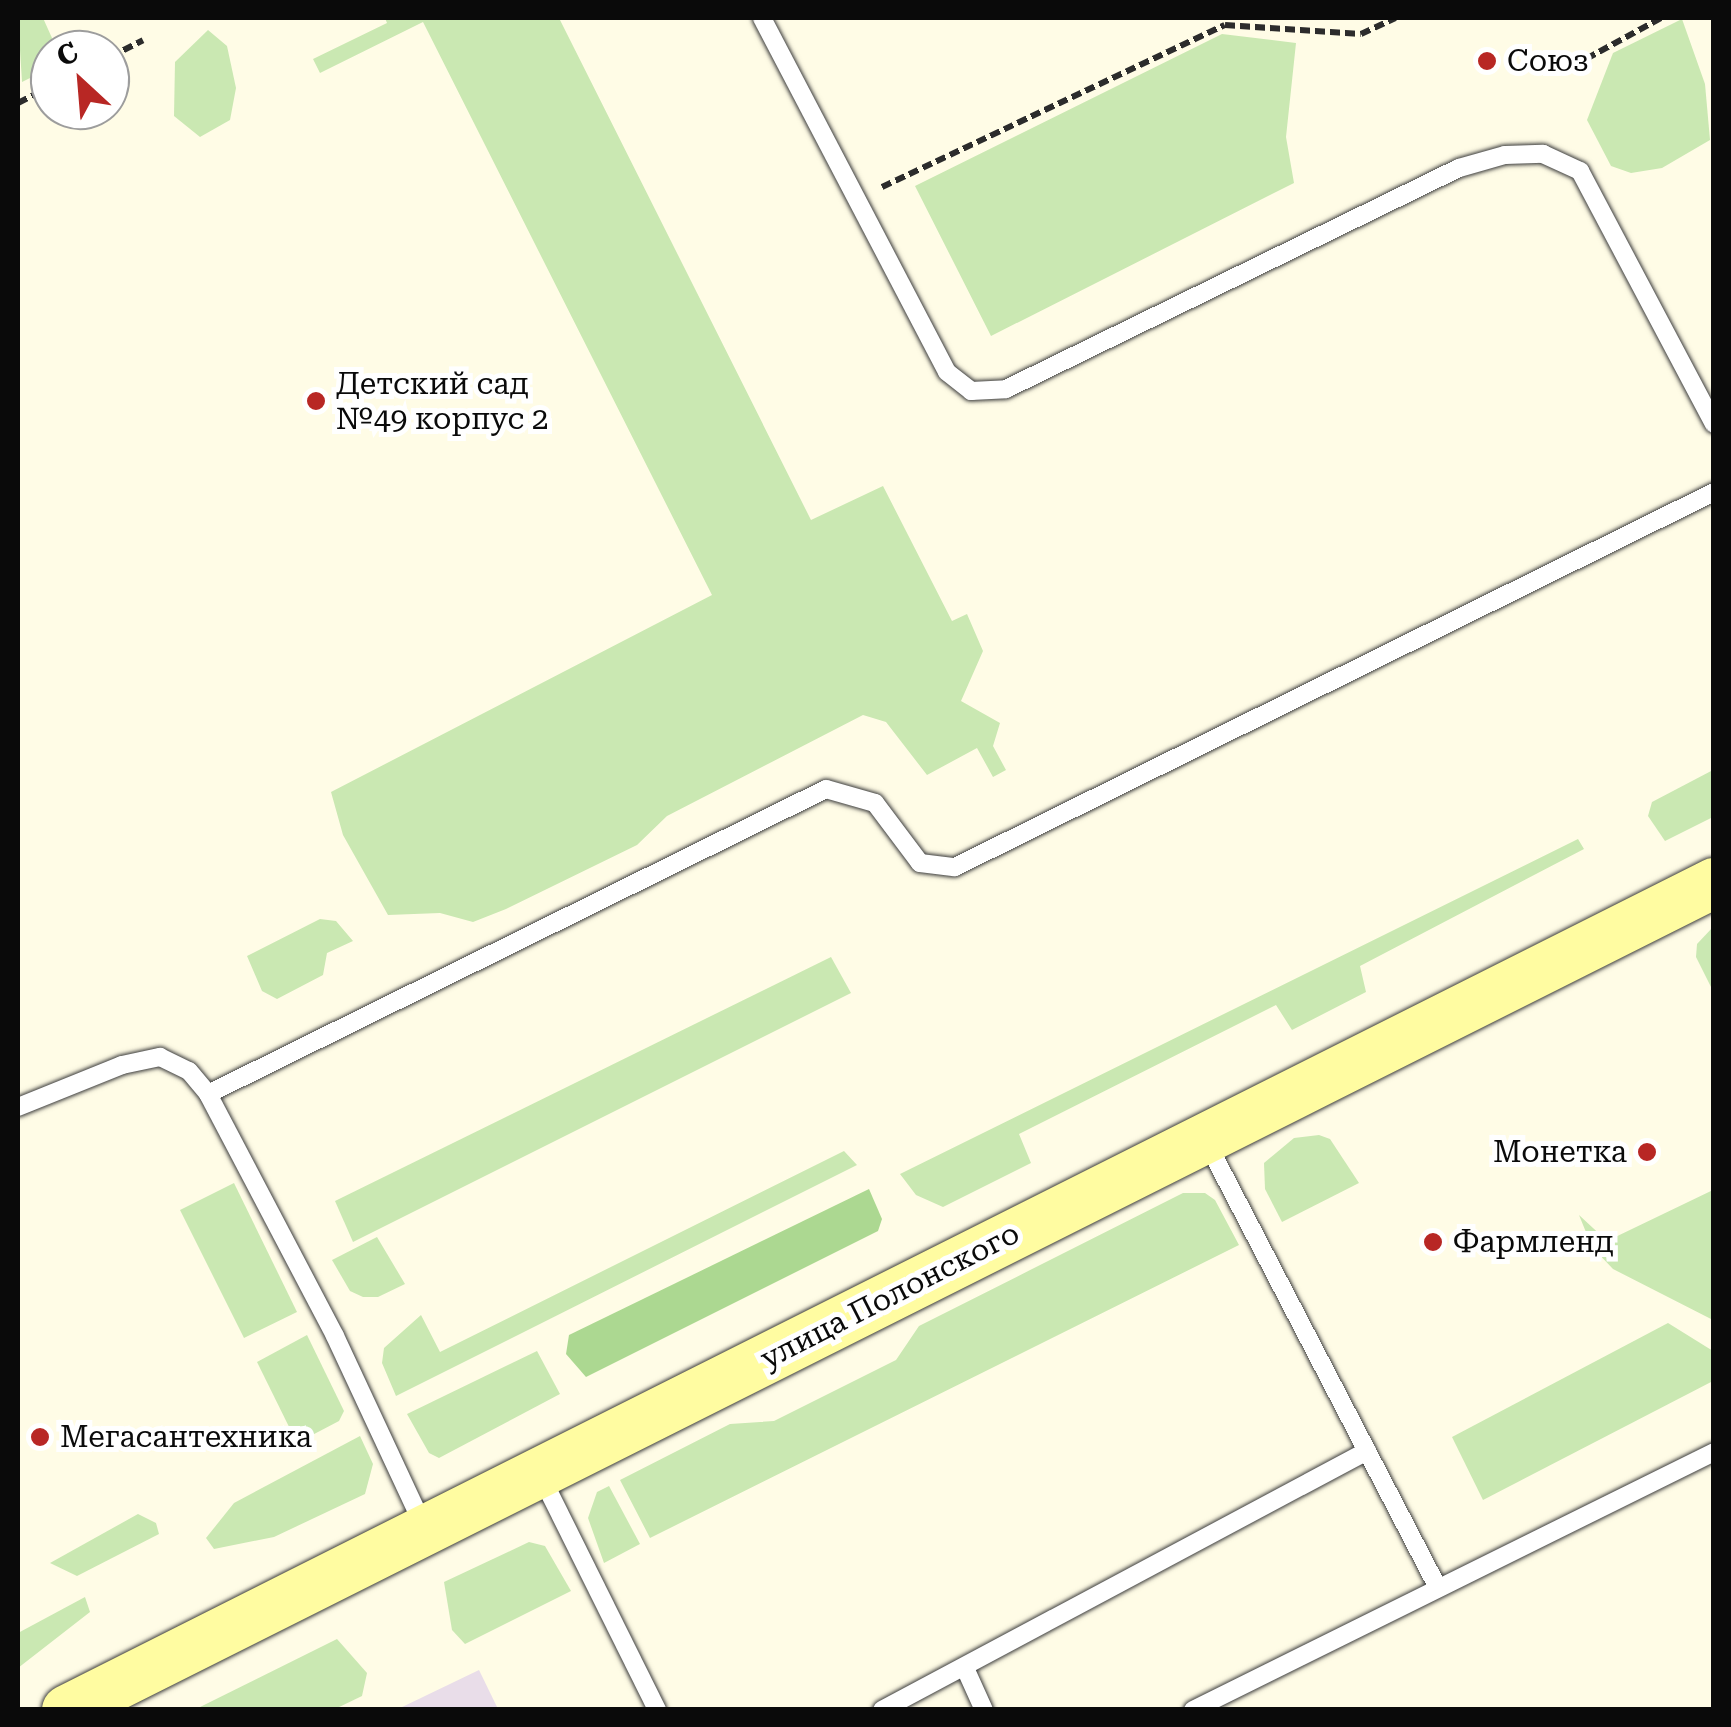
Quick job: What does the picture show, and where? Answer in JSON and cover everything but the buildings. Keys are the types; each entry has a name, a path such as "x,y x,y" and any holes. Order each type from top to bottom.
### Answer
{"main road":[{"name":"улица Полонского","path":"67,1710 1714,883"}],"lane":[{"path":"762,18 947,372 971,391 1006,389 1460,168 1505,155 1543,154 1580,172 1588,184 1714,424"},
{"path":"208,1094 826,789 874,803 920,863 955,867 1714,492"},
{"path":"18,1107 122,1065 160,1057 189,1072 208,1094 426,1530"},
{"path":"1205,1139 1438,1588"},
{"path":"882,1710 1368,1451"},
{"path":"1193,1710 1714,1452"},
{"path":"540,1472 657,1710"},
{"path":"965,1668 984,1710"}],"path":[{"path":"857,199 1225,25 1361,34 1395,18"},
{"path":"1573,66 1662,18"},
{"path":"130,46 142,40"}],"shaded area":[{"path":"479,1670 498,1709 398,1709"}],"green space":[{"path":"18,18 43,18 48,30 30,30 30,78 22,82"},
{"path":"385,18 559,18 811,520 883,486 952,621 967,614 983,651 961,701 1000,723 993,746 1006,770 993,777 977,748 927,775 886,722 863,715 667,816 637,845 506,909 473,922 440,913 388,915 343,835 331,792 712,595 423,22 320,73 313,59 387,23"},
{"path":"1682,19 1705,84 1710,140 1662,168 1631,173 1611,166 1587,120 1613,53"},
{"path":"208,30 227,46 236,88 230,120 200,137 174,116 175,62"},
{"path":"1222,34 1296,43 1286,137 1294,183 991,336 915,186"},
{"path":"1713,770 1713,817 1665,841 1648,816 1652,802"},
{"path":"1578,839 1584,849 1360,966 1366,992 1292,1030 1276,1005 1019,1134 1031,1163 943,1207 916,1195 900,1174"},
{"path":"320,919 336,921 353,941 327,953 323,975 277,999 262,991 247,956"},
{"path":"1713,927 1713,991 1696,957 1697,944"},
{"path":"831,957 851,993 353,1242 335,1201"},
{"path":"1319,1135 1330,1139 1359,1183 1282,1222 1265,1189 1264,1163 1294,1138"},
{"path":"844,1151 857,1165 396,1396 382,1363 384,1348 421,1315 440,1352"},
{"path":"234,1183 297,1312 244,1338 180,1210"},
{"path":"869,1189 882,1219 878,1231 586,1377 566,1354 569,1335"},
{"path":"1713,1190 1713,1320 1613,1269 1592,1247 1579,1215 1607,1241"},
{"path":"1183,1193 1205,1193 1215,1200 1239,1245 650,1538 620,1480 730,1424 774,1421 896,1360 919,1326"},
{"path":"377,1237 405,1284 378,1297 363,1297 350,1291 332,1260"},
{"path":"1668,1323 1713,1351 1713,1381 1483,1500 1452,1437"},
{"path":"307,1335 344,1411 339,1421 297,1443 257,1362"},
{"path":"537,1351 560,1394 439,1458 429,1453 407,1414"},
{"path":"360,1436 373,1464 365,1494 274,1537 214,1549 206,1538 234,1503"},
{"path":"609,1486 640,1544 604,1563 588,1518 597,1492"},
{"path":"138,1514 156,1523 159,1534 77,1576 50,1563"},
{"path":"529,1542 545,1546 571,1591 465,1644 452,1630 444,1582"},
{"path":"85,1597 90,1612 18,1668 18,1633"},
{"path":"337,1639 367,1673 362,1696 335,1709 196,1709"}],"place":[{"name":"Союз","path":"1487,61"},
{"name":"Детский сад №49 корпус 2","path":"316,401"},
{"name":"Монетка","path":"1647,1152"},
{"name":"Фармленд","path":"1433,1242"},
{"name":"Мегасантехника","path":"40,1437"}]}
